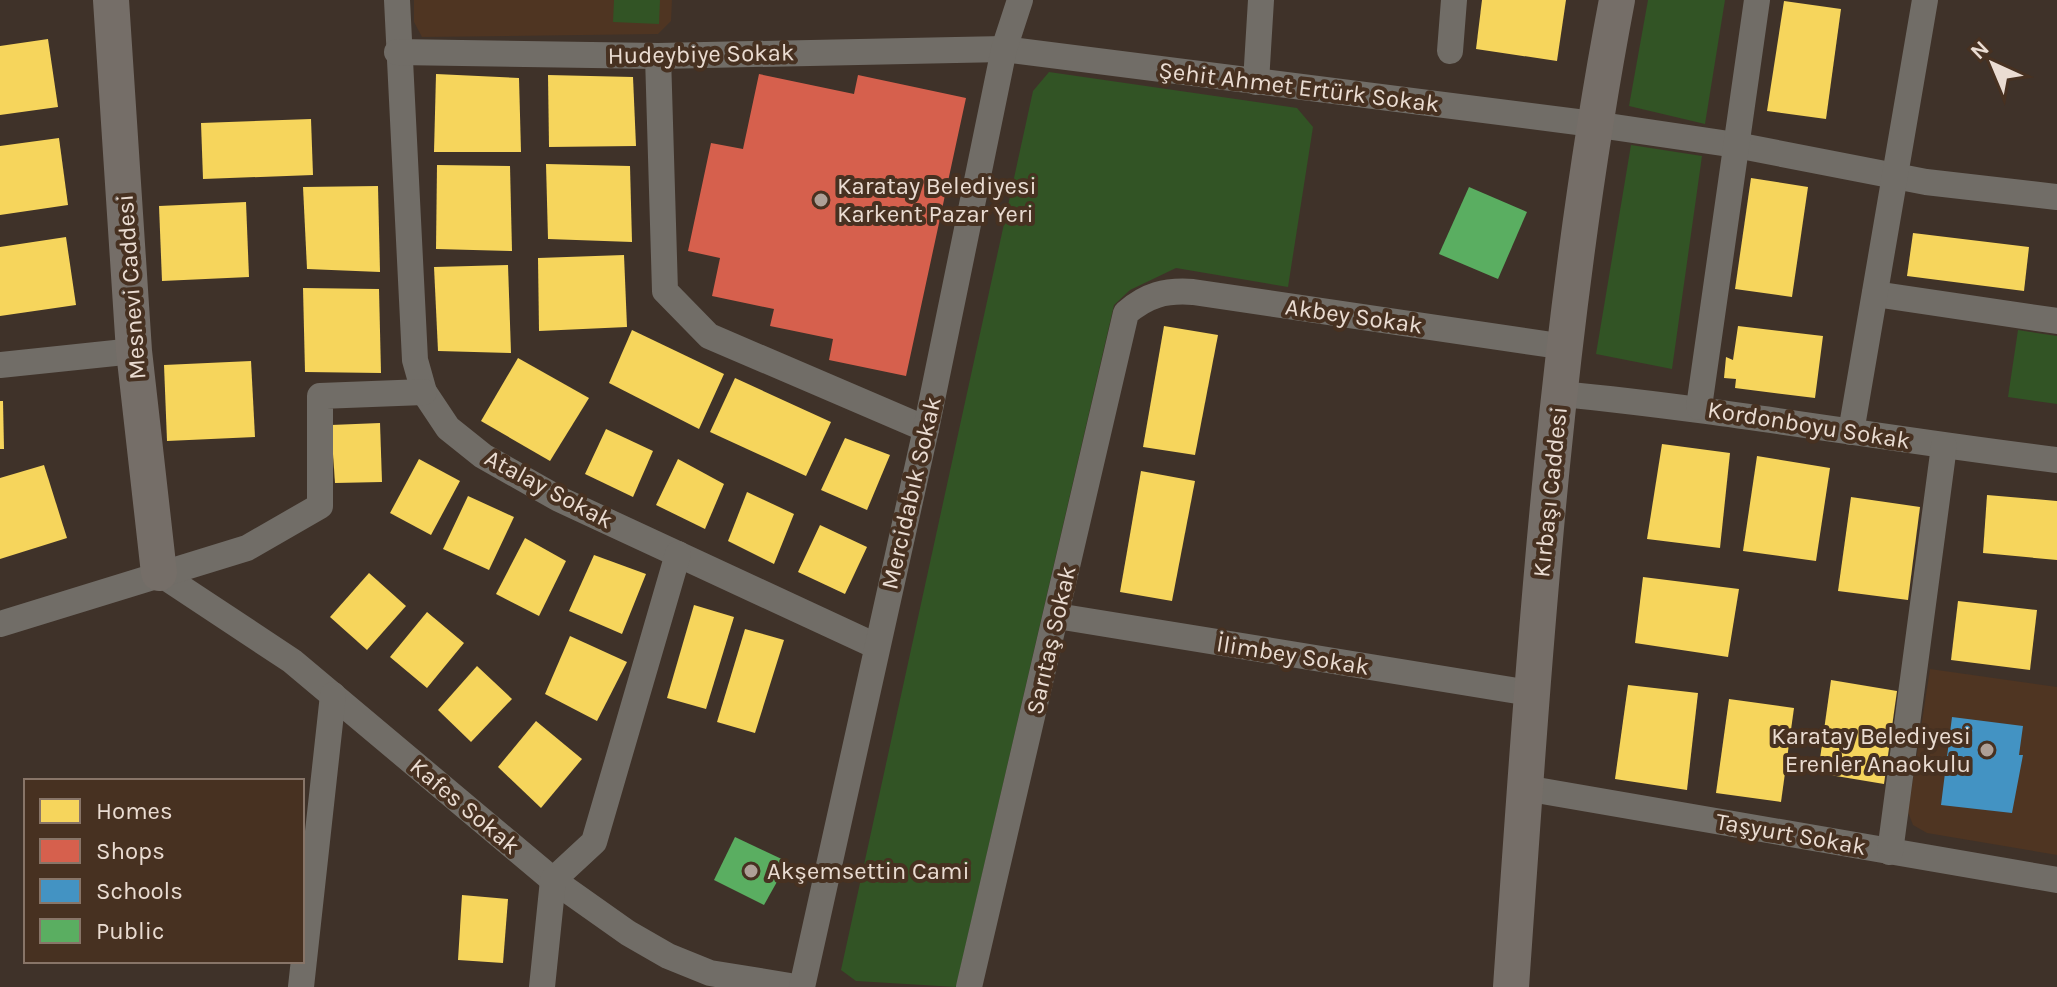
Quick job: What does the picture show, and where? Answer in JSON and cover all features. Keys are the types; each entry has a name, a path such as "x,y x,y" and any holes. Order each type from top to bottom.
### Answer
{"street":[{"name":"Mesnevi Caddesi","path":"111,0 134,351 159,573"},
{"name":"Atalay Sokak","path":"397,0 397,52 415,360 424,392 448,428 483,456 559,499 876,646"},
{"name":"Mercidabık Sokak","path":"799,987 926,429 1004,49 1020,0"},
{"path":"1256,82 1261,0"},
{"path":"1450,51 1454,0"},
{"name":"Kırbaşı Caddesi","path":"1511,987 1530,693 1566,347 1593,124 1617,0"},
{"path":"1699,407 1757,0"},
{"path":"1851,432 1925,0"},
{"name":"Hudeybiye Sokak","path":"397,52 658,56 1004,49"},
{"name":"Şehit Ahmet Ertürk Sokak","path":"1004,49 1593,124 1736,145 1926,182 2057,197"},
{"path":"658,56 665,291 709,336 926,429"},
{"name":"Akbey Sokak","path":"1142,299 1169,290 1193,292 1566,347"},
{"path":"1875,294 2057,321"},
{"name":"Sarıtaş Sokak","path":"969,987 1057,616 1119,334 1126,313 1142,299"},
{"path":"0,365 134,351"},
{"path":"0,624 247,548 320,506 320,396 424,392"},
{"name":"Kordonboyu Sokak","path":"1561,394 1699,407 1944,446 2057,460"},
{"path":"1890,852 1944,446"},
{"path":"542,987 553,880 594,842 678,554"},
{"name":"Kafes Sokak","path":"159,573 245,628 333,695 553,880 668,956 710,973 799,987"},
{"name":"İlimbey Sokak","path":"1057,616 1530,693"},
{"path":"304,960 333,695"},
{"name":"Taşyurt Sokak","path":"1525,788 2057,880"},
{"path":"301,987 304,963"}],"shaded area":[{"path":"414,0 672,0 671,21 658,34 422,37 414,22"},
{"name":"Karatay Belediyesi Erenler Anaokulu","path":"1930,669 2057,687 2057,855 1927,833 1913,825 1908,812"}],"green space":[{"path":"614,0 660,0 659,24 613,22"},
{"path":"1648,0 1725,0 1705,124 1629,106"},
{"path":"1049,72 1297,108 1313,127 1288,287 1176,268 1130,290 1114,305 956,987 856,981 841,970 1033,91"},
{"path":"1631,145 1702,156 1672,369 1596,354"},
{"path":"2018,330 2057,336 2057,404 2008,397"}],"building: Homes":[{"path":"1482,0 1566,0 1557,61 1476,49"},
{"path":"1784,1 1841,9 1826,119 1767,111"},
{"path":"48,39 58,107 0,115 0,46"},
{"path":"436,74 519,78 521,152 434,152"},
{"path":"548,75 633,77 636,146 549,147"},
{"path":"311,119 313,175 203,179 201,123"},
{"path":"59,138 68,205 0,215 0,146"},
{"path":"546,164 630,166 632,242 548,239"},
{"path":"437,165 510,166 512,251 436,249"},
{"path":"1751,178 1808,187 1792,297 1735,289"},
{"path":"378,186 380,272 307,269 303,187"},
{"path":"246,202 249,277 162,281 159,206"},
{"path":"1913,233 2029,247 2024,291 1907,276"},
{"path":"66,237 76,305 0,316 0,247"},
{"path":"624,255 627,327 539,331 538,258"},
{"path":"508,265 511,353 438,351 434,267"},
{"path":"303,288 379,289 381,373 305,372"},
{"path":"1164,326 1218,335 1195,455 1143,447"},
{"path":"1738,326 1823,336 1815,398 1735,388 1736,379 1724,378 1726,357 1733,360"},
{"path":"632,330 724,374 699,429 609,383"},
{"path":"518,358 589,398 550,461 481,421"},
{"path":"251,361 255,437 167,441 164,365"},
{"path":"735,378 831,422 806,476 710,432"},
{"path":"0,401 3,401 4,449 0,449"},
{"path":"380,423 382,482 335,483 331,425"},
{"path":"606,429 653,451 633,497 585,474"},
{"path":"845,438 890,455 867,510 821,490"},
{"path":"1662,444 1730,453 1720,548 1647,539"},
{"path":"1757,456 1830,468 1816,561 1743,551"},
{"path":"419,459 460,481 431,535 390,513"},
{"path":"678,459 724,484 705,529 656,505"},
{"path":"44,465 67,538 0,559 0,478"},
{"path":"1141,471 1195,481 1172,601 1120,592"},
{"path":"747,492 794,514 774,564 728,541"},
{"path":"1987,495 2057,501 2057,560 1983,553"},
{"path":"468,496 514,517 489,570 443,549"},
{"path":"1851,497 1920,507 1908,600 1838,591"},
{"path":"820,525 867,547 845,594 798,572"},
{"path":"525,538 566,561 539,616 496,594"},
{"path":"594,555 646,574 622,634 569,611"},
{"path":"369,573 406,606 367,650 330,617"},
{"path":"1643,577 1739,589 1728,657 1635,643"},
{"path":"1958,601 2037,610 2030,670 1951,660"},
{"path":"694,605 734,617 706,709 667,698"},
{"path":"427,612 464,643 427,688 390,657"},
{"path":"745,629 784,640 755,733 717,722"},
{"path":"570,636 627,662 597,721 545,694"},
{"path":"477,666 512,699 471,742 438,710"},
{"path":"1831,680 1897,691 1884,784 1818,773"},
{"path":"1628,685 1698,693 1687,790 1615,779"},
{"path":"1729,699 1794,708 1781,802 1716,793"},
{"path":"536,721 582,759 541,808 498,767"},
{"path":"462,895 508,899 503,963 458,960"}],"building: Shops":[{"name":"Karatay Belediyesi Karkent Pazar Yeri","path":"759,74 854,94 858,75 966,98 906,376 829,360 833,339 770,326 774,309 712,296 720,258 688,251 711,143 743,149"}],"building: Schools":[{"path":"1952,717 2023,726 2019,755 2023,755 2012,813 1941,805"}],"building: Public":[{"path":"1469,187 1527,212 1498,279 1439,254"},
{"name":"Akşemsettin Cami","path":"735,837 788,862 764,905 714,880"}],"place":[{"name":"Karatay Belediyesi Karkent Pazar Yeri","path":"821,200"},
{"name":"Karatay Belediyesi Erenler Anaokulu","path":"1987,750"},
{"name":"Akşemsettin Cami","path":"751,871"}]}
